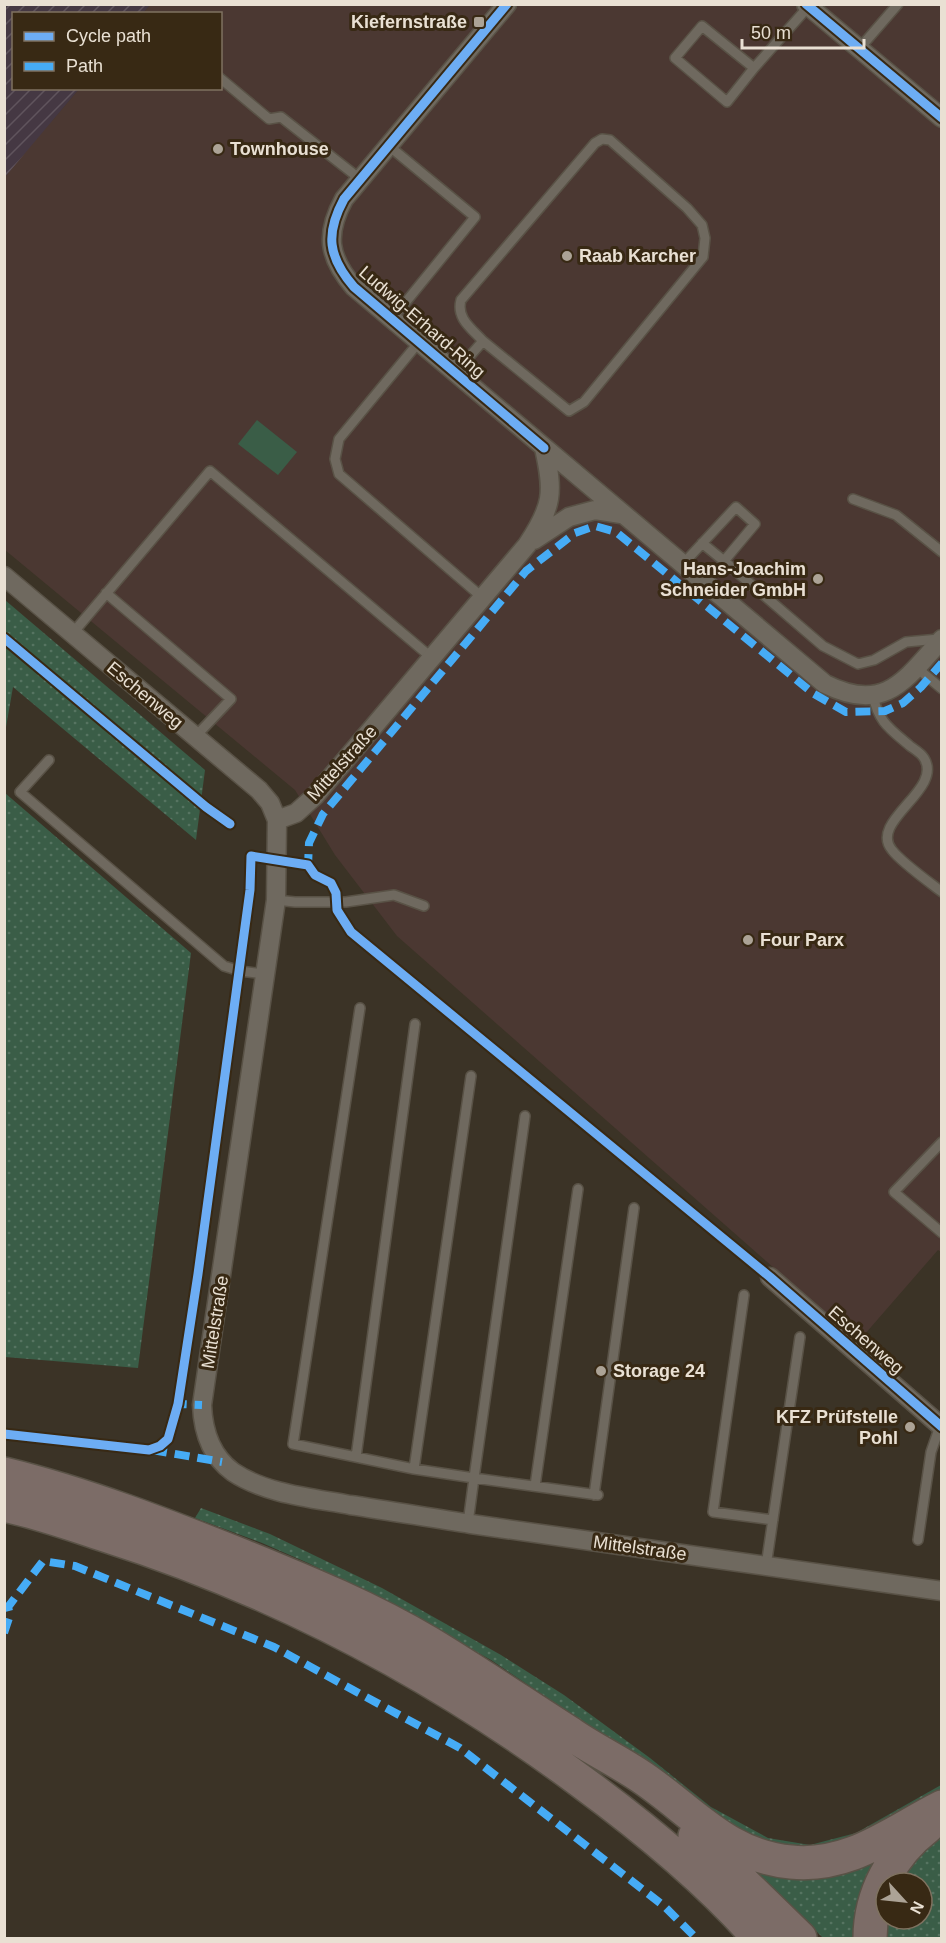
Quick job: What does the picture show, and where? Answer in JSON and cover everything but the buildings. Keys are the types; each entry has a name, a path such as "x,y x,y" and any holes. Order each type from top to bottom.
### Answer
{"highway":[{"path":"4,1474 158,1521 364,1608 427,1642 642,1778 726,1842 766,1858 790,1862 822,1862 858,1853 942,1807"},
{"path":"4,1505 154,1550 216,1573 356,1638 413,1670 511,1730 612,1804 712,1889 759,1938"},
{"path":"573,1736 665,1807 800,1938"},
{"path":"870,1938 878,1890 889,1869 916,1835 942,1817"}],"street":[{"name":"Ludwig-Erhard-Ring","path":"507,4 344,199 335,215 331,238 333,256 340,272 354,287 455,373 825,684 842,692 873,695 886,692 906,680 941,639"},
{"path":"807,6 942,118"},
{"name":"Mittelstraße","path":"544,448 551,479 549,503 544,519 527,545 315,796 296,813 277,820 276,900 202,1405 203,1423 210,1445 222,1462 235,1473 255,1483 281,1491 468,1523 942,1591"},
{"name":"Mittelstraße","path":"527,545 569,517 596,510 622,514"},
{"name":"Eschenweg","path":"4,576 259,790 270,803 277,820"},
{"name":"Eschenweg","path":"770,1277 941,1427"}],"lane":[{"path":"859,49 898,4"},
{"path":"754,68 702,26 675,58 727,102 807,6"},
{"path":"222,80 269,119 281,117 360,179"},
{"path":"602,139 610,140 687,208 702,225 705,238 703,257 584,402 575,408 569,411 483,341 462,318 458,309 461,300 595,143 602,139"},
{"path":"388,146 475,218 392,319"},
{"path":"455,373 483,341"},
{"path":"419,342 339,439 336,465 339,474 483,598"},
{"path":"72,633 210,471 432,658"},
{"path":"853,499 896,515 942,552"},
{"path":"682,565 736,507 755,524 724,561"},
{"path":"702,543 823,646 858,664 874,660 906,642 941,639"},
{"path":"106,593 231,699 195,737"},
{"path":"918,668 942,689"},
{"path":"873,695 876,711 886,726 924,758 927,769 924,784 889,828 887,840 892,850 942,892"},
{"path":"49,760 20,792 224,966 240,972 265,974"},
{"path":"276,900 346,902 394,895 424,906"},
{"path":"360,1008 293,1444 414,1469 596,1495 634,1208"},
{"path":"356,1456 415,1024"},
{"path":"414,1469 471,1076"},
{"path":"468,1523 525,1116"},
{"path":"942,1142 894,1192 942,1233"},
{"path":"535,1486 578,1189"},
{"path":"744,1295 713,1512 773,1520"},
{"path":"766,1566 800,1337"},
{"path":"918,1540 931,1452 941,1427"}],"shaded area":[{"path":"5,4 150,5 144,12 12,12 12,90 78,90 5,177"},
{"path":"150,5 941,5 941,1252 938,1250 858,1342 397,936 335,855 295,790 5,550 4,177 78,90 222,90 222,12 144,12"}],"green space":[{"path":"257,420 297,452 278,475 238,444"},
{"path":"5,600 205,770 196,840 13,687 5,733"},
{"path":"5,793 191,953 138,1368 5,1357"},
{"path":"201,1508 270,1534 382,1588 501,1655 564,1695 650,1758 711,1807 768,1838 810,1845 856,1833 941,1785 941,1799 846,1850 756,1848 567,1711 491,1660 377,1597 308,1563 195,1518"},
{"path":"941,1834 941,1938 882,1938 883,1931 934,1931 934,1871 899,1871"},
{"path":"898,1843 887,1871 874,1871 874,1903 860,1938 823,1938 747,1862"}],"marked path":[{"path":"304,864 308,865 309,843 323,814 526,571 575,533 595,526 616,532 814,694 846,712 885,711 903,703 942,663"},
{"path":"176,1410 178,1404 202,1405"},
{"path":"152,1450 222,1462"},
{"path":"4,1633 10,1615 8,1607 43,1561 75,1566 274,1647 460,1748 664,1906 696,1938"}],"cycle path":[{"path":"507,4 344,199 334,223 332,245 339,266 354,287 544,448"},
{"path":"806,4 942,118"},
{"path":"4,638 206,807 230,824"},
{"path":"4,1434 149,1450 160,1446 168,1439 178,1404 198,1274 250,890 251,856 308,865 315,875 331,883 336,893 337,910 351,932 770,1277 942,1427"}],"place":[{"name":"Kiefernstraße","path":"479,22"},
{"name":"Townhouse","path":"218,149"},
{"name":"Raab Karcher","path":"567,256"},
{"name":"Hans-Joachim Schneider GmbH","path":"818,579"},
{"name":"Four Parx","path":"748,940"},
{"name":"Storage 24","path":"601,1371"},
{"name":"KFZ Prüfstelle Pohl","path":"910,1427"}]}
